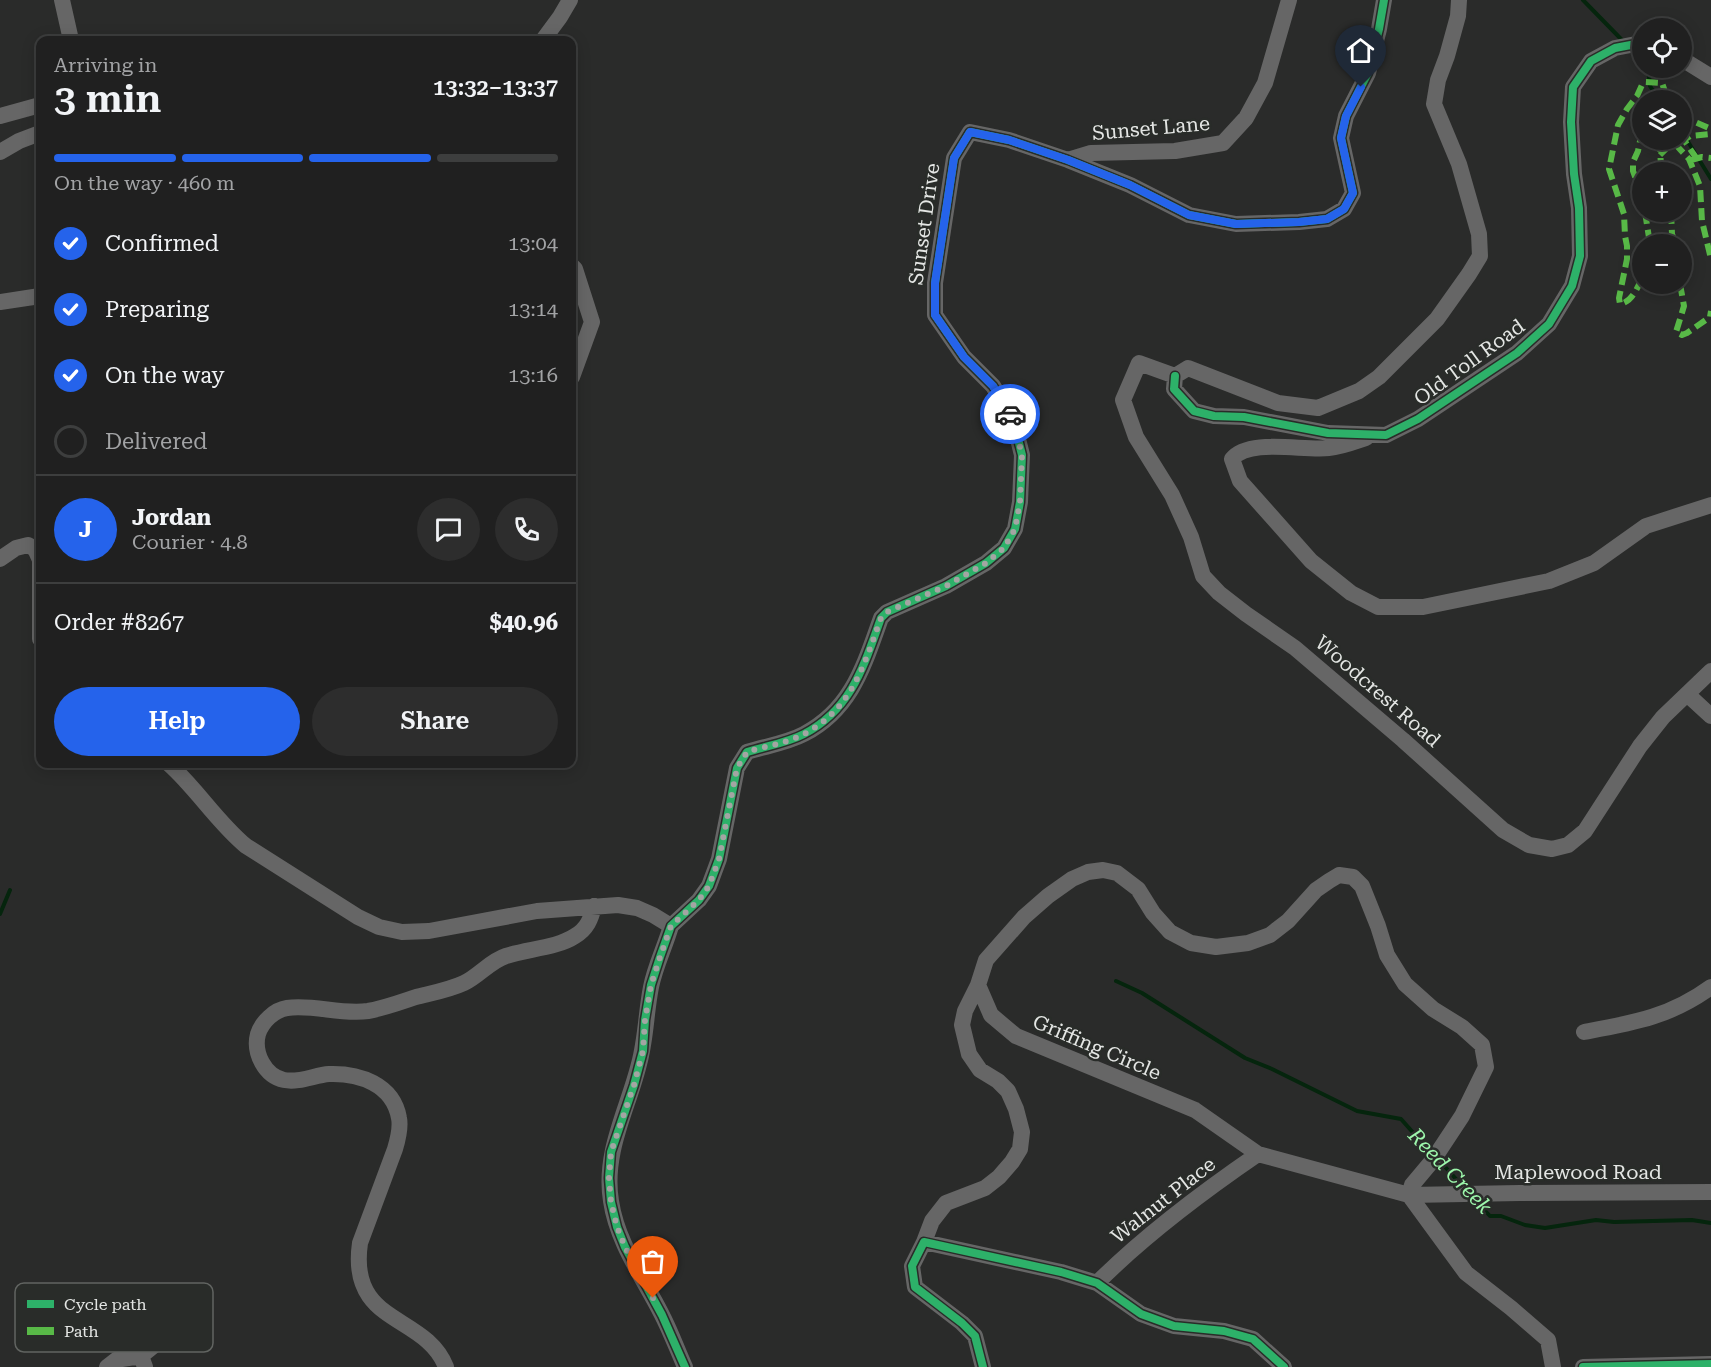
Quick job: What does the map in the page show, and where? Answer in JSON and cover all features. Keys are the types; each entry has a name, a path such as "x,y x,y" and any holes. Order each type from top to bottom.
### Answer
{"street":[{"path":"62,0 70,36"},
{"path":"546,36 570,0"},
{"name":"Sunset Lane","path":"1068,160 1091,153 1175,151 1223,143 1246,118 1265,83 1288,0"},
{"name":"Sunset Drive","path":"671,926 699,900 709,886 719,859 737,768 747,752 804,734 828,718 849,696 881,618 887,612 946,586 986,563 1004,548 1015,529 1020,502 1022,455 1013,419 993,386 964,357 935,315 935,283 954,158 970,132 1009,140 1068,160 1130,185 1189,215 1236,224 1327,219 1344,209 1353,193 1341,138 1346,116 1368,73 1380,29 1384,0"},
{"path":"1175,376 1188,369 1278,403 1318,408 1359,391 1379,377 1437,319 1480,256 1479,234 1459,164 1434,104 1438,80 1458,16 1459,0"},
{"name":"Old Toll Road","path":"1175,376 1174,389 1194,411 1214,416 1244,417 1328,433 1386,435 1418,419 1517,353 1549,324 1572,286 1580,256 1579,208 1574,174 1571,122 1573,87 1591,61 1614,48 1632,46"},
{"path":"1692,65 1711,77"},
{"path":"0,116 36,106"},
{"path":"0,152 36,135"},
{"path":"576,272 592,322 576,366"},
{"path":"0,302 36,297"},
{"name":"Woodcrest Road","path":"1175,376 1138,363 1123,400 1136,437 1172,495 1191,537 1203,576 1237,608 1296,648 1503,830 1529,845 1552,849 1568,845 1585,831 1663,717 1711,671"},
{"path":"1375,435 1342,446 1328,448 1270,447 1247,450 1232,459 1240,481 1311,561 1351,593 1378,607 1423,607 1550,581 1594,563 1646,526 1711,505"},
{"path":"0,559 16,548 28,545 36,551"},
{"path":"1687,694 1711,716"},
{"path":"173,768 194,789 229,832 246,846 358,917 379,927 402,932 429,931 537,911 618,905 637,908 671,926 651,985 643,1051 611,1152 609,1178 613,1210 625,1247 662,1315 685,1367"},
{"path":"983,1367 975,1336 962,1323 915,1287 912,1266 932,1221 946,1203 985,1188 999,1178 1020,1149 1022,1132 1008,1091 998,1081 980,1070 969,1054 962,1025 965,1011 978,985 986,960 1024,916 1072,879 1088,872 1103,870 1117,873 1138,888 1153,913 1170,932 1191,943 1216,947 1248,943 1270,935 1280,929 1316,890 1339,875 1353,877 1362,886 1387,955 1405,984 1433,1009 1461,1027 1482,1045 1486,1067 1462,1116 1412,1185 1409,1195 1466,1273 1548,1340 1553,1367"},
{"path":"446,1367 442,1357 433,1346 375,1304 360,1274 358,1257 360,1243 399,1134 399,1118 393,1102 379,1087 364,1077 327,1074 284,1080 272,1075 262,1065 256,1050 258,1034 274,1013 286,1008 339,1012 367,1011 466,982 500,958 573,938 590,921 594,906"},
{"name":"Griffing Circle","path":"978,985 991,1015 1016,1036 1195,1110 1258,1154 1409,1195"},
{"path":"1584,1032 1672,1011 1711,987"},
{"name":"Walnut Place","path":"1097,1283 1163,1223 1220,1179 1258,1154"},
{"name":"Maplewood Road","path":"1409,1195 1711,1192"},
{"path":"924,1242 1061,1272 1097,1283 1142,1314 1174,1326 1224,1331 1253,1339 1284,1367"},
{"path":"107,1367 116,1360 143,1361"},
{"path":"1583,1367 1711,1364"}],"waterway":[{"path":"1583,0 1622,40"},
{"path":"1649,78 1653,90"},
{"path":"1692,148 1711,179"},
{"path":"0,914 10,890"},
{"name":"Reed Creek","path":"1116,981 1142,993 1245,1058 1357,1111 1401,1119 1432,1154"},
{"name":"Reed Creek","path":"1438,1159 1465,1189"},
{"name":"Reed Creek","path":"1474,1199 1490,1216 1501,1216 1525,1225 1545,1228 1596,1220 1614,1222 1692,1220 1711,1223"}],"marked path":[{"path":"1640,90 1645,82 1662,83 1664,90"},
{"path":"1632,102 1618,125 1609,169 1624,214 1627,246 1620,304 1634,294"},
{"path":"1692,121 1711,129"},
{"path":"1697,159 1684,140 1690,136 1711,134"},
{"path":"1660,155 1668,147 1676,145 1689,159 1700,186 1702,221 1711,259"},
{"path":"1633,162 1638,150"},
{"path":"1660,150 1661,162"},
{"path":"1691,160 1702,157 1711,158"},
{"path":"1647,222 1648,234"},
{"path":"1671,222 1672,234"},
{"path":"1682,294 1684,306 1676,332 1682,335 1687,333 1710,317 1711,311"}],"cycle path":[{"path":"685,1367 662,1315 625,1247 611,1202 609,1178 611,1152 643,1051 651,985 671,926 699,900 709,886 719,859 737,768 747,752 791,740 820,724 834,712 854,684 881,618 887,612 946,586 986,563 1004,548 1015,529 1020,502 1022,455 1013,419 993,386 964,357 935,315 935,283 954,158 970,132 1009,140 1068,160 1130,185 1189,215 1236,224 1327,219 1344,209 1353,193 1341,138 1346,116 1368,73 1384,0"},
{"path":"1175,376 1174,389 1194,411 1214,416 1244,417 1328,433 1386,435 1418,419 1517,353 1549,324 1572,286 1580,256 1579,208 1574,174 1571,122 1573,87 1591,61 1615,48 1632,45"},
{"path":"983,1367 975,1336 962,1323 915,1287 912,1266 924,1242 1061,1272 1097,1283 1141,1314 1174,1326 1224,1331 1253,1339 1284,1367"},
{"path":"1583,1367 1711,1364"}],"way so far":[{"path":"653,1298 625,1247 617,1227 611,1202 609,1178 611,1152 643,1051 651,985 671,926 699,900 709,886 719,859 737,768 747,752 804,734 828,718 849,696 881,618 887,612 946,586 986,563 1004,548 1015,529 1020,502 1022,455 1010,414"}],"route":[{"path":"1010,414 993,386 964,357 935,315 935,283 954,158 970,132 1009,140 1068,160 1130,185 1189,215 1236,224 1327,219 1344,209 1353,193 1341,138 1346,116 1361,87"}]}
